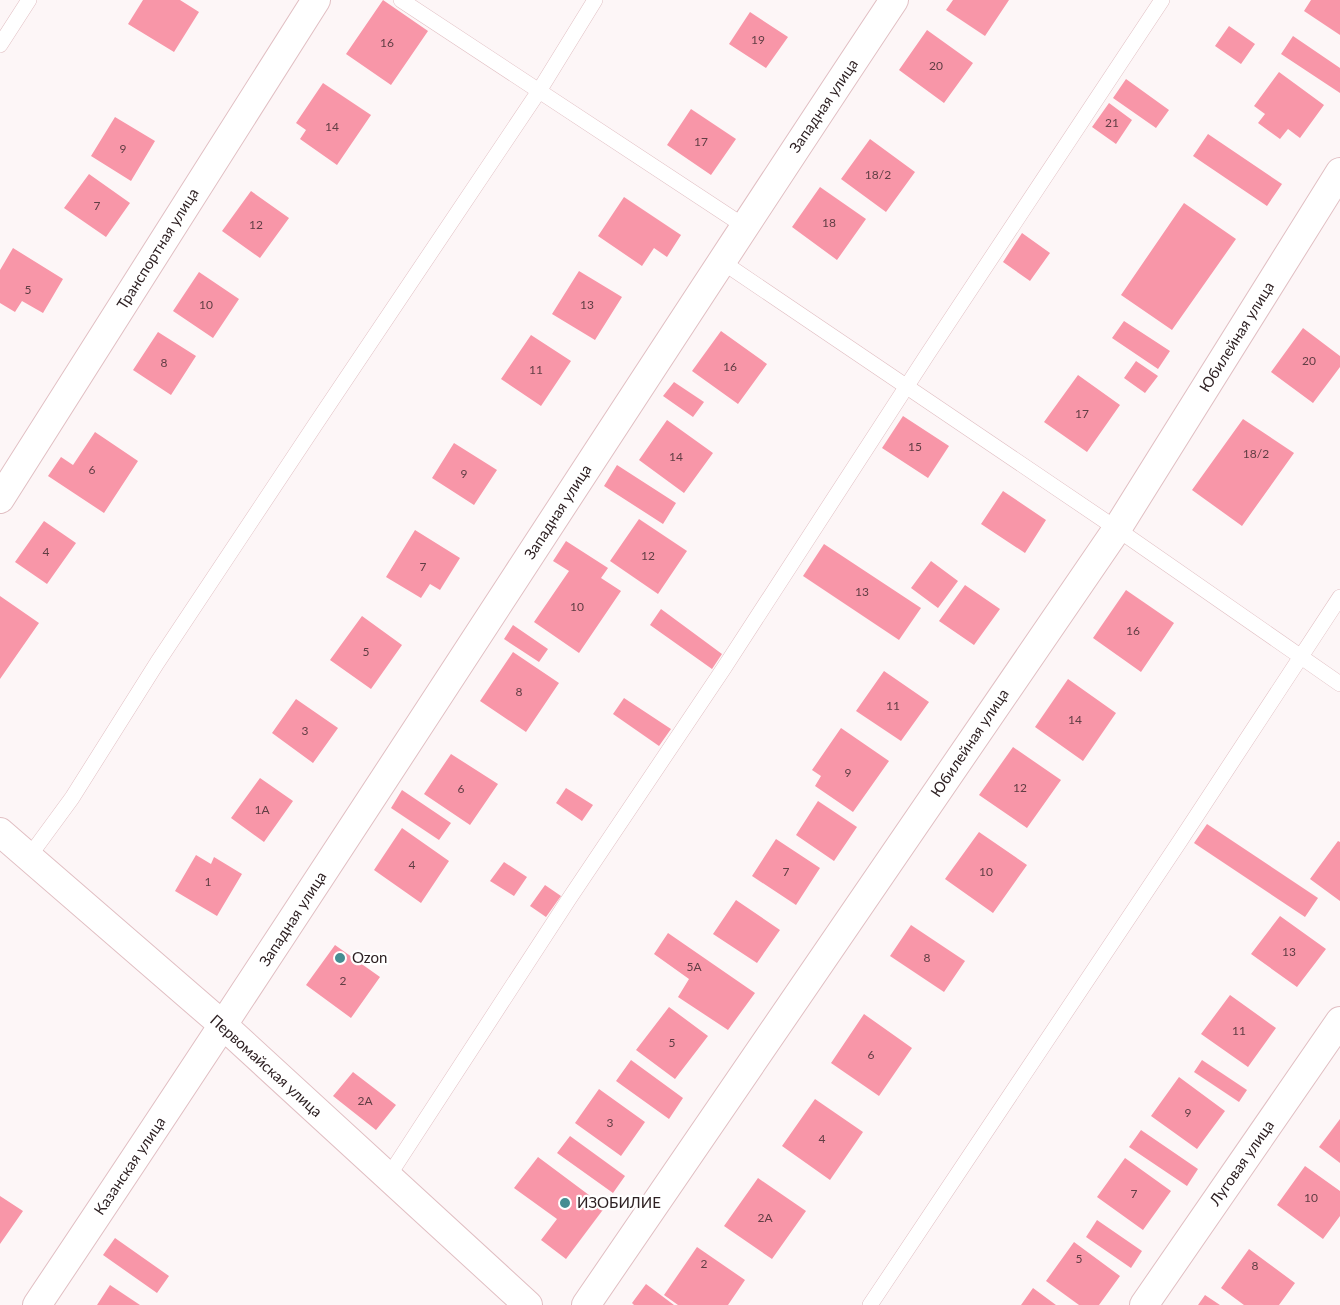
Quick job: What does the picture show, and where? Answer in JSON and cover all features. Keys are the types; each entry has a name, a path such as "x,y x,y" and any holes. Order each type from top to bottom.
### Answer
{"street":[{"name":"Транспортная улица","path":"0,499 316,0"},
{"name":"Западная улица","path":"224,1026 721,261 894,0"},
{"name":"Юбилейная улица","path":"586,1305 1117,529 1340,172"},
{"name":"Первомайская улица","path":"0,832 224,1026 528,1305"},
{"name":"Луговая улица","path":"1144,1305 1340,1021"},
{"name":"Казанская улица","path":"37,1305 224,1026"}],"lane":[{"path":"0,45 29,0"},
{"path":"401,0 744,226"},
{"path":"28,858 72,798 157,663 539,91 595,0"},
{"path":"388,1177 569,899 724,668 906,386 1162,0"},
{"path":"721,261 1117,529 1340,684"},
{"path":"870,1305 1340,597"}],"building":[{"path":"143,0 180,0 199,12 174,52 128,24"},
{"path":"383,0 428,31 391,85 346,54"},
{"path":"953,0 1009,0 985,36 946,10"},
{"path":"1311,0 1340,0 1340,35 1304,11"},
{"path":"750,12 788,37 766,68 729,44"},
{"path":"1229,26 1255,44 1241,64 1215,46"},
{"path":"927,30 973,63 944,103 899,70"},
{"path":"1293,36 1340,68 1340,93 1281,54"},
{"path":"1279,72 1324,105 1300,138 1288,129 1280,139 1258,123 1265,114 1254,106"},
{"path":"1126,79 1169,110 1156,128 1113,98"},
{"path":"323,83 371,115 337,165 300,139 306,130 296,123"},
{"path":"1109,103 1132,120 1116,144 1092,127"},
{"path":"691,109 736,139 711,175 667,145"},
{"path":"115,117 155,141 131,181 91,156"},
{"path":"1208,134 1282,184 1267,206 1193,156"},
{"path":"870,139 915,172 886,212 841,179"},
{"path":"89,174 130,203 106,237 64,208"},
{"path":"820,187 866,219 837,260 792,227"},
{"path":"251,191 289,218 260,258 222,231"},
{"path":"624,197 681,235 667,257 654,248 642,266 598,236"},
{"path":"1184,203 1236,239 1172,330 1121,295"},
{"path":"1022,233 1050,253 1030,281 1003,262"},
{"path":"13,248 63,279 43,313 22,301 15,312 0,303 0,270"},
{"path":"579,271 622,297 595,340 552,314"},
{"path":"199,272 239,299 213,338 173,311"},
{"path":"1124,321 1170,351 1158,369 1112,338"},
{"path":"1303,328 1340,356 1340,367 1313,403 1271,372"},
{"path":"721,331 767,364 738,404 692,371"},
{"path":"158,332 196,356 171,395 133,370"},
{"path":"531,335 571,361 541,406 501,379"},
{"path":"1136,361 1158,376 1145,393 1124,378"},
{"path":"1078,375 1120,405 1087,452 1044,422"},
{"path":"674,382 704,402 693,417 663,396"},
{"path":"903,416 949,446 928,478 882,448"},
{"path":"1243,419 1294,453 1242,526 1192,490"},
{"path":"667,420 713,453 684,493 639,460"},
{"path":"95,432 138,461 104,513 48,476 61,457 73,465"},
{"path":"454,443 497,470 474,505 432,478"},
{"path":"617,465 676,503 663,524 604,486"},
{"path":"1003,491 1046,520 1025,553 981,524"},
{"path":"639,519 687,551 658,594 610,561"},
{"path":"44,521 76,543 47,584 15,562"},
{"path":"415,530 460,558 440,590 430,584 421,598 386,577"},
{"path":"566,541 608,568 601,578 621,591 579,653 534,622 569,571 553,561"},
{"path":"824,544 921,608 899,640 803,576"},
{"path":"931,561 958,581 938,608 911,588"},
{"path":"965,585 1000,609 974,645 939,621"},
{"path":"1126,590 1174,623 1141,672 1093,638"},
{"path":"0,596 39,623 0,679"},
{"path":"661,609 722,654 712,669 650,625"},
{"path":"362,616 402,645 371,689 330,660"},
{"path":"513,625 548,649 539,662 504,639"},
{"path":"513,652 559,683 526,732 480,701"},
{"path":"884,671 929,702 901,741 856,711"},
{"path":"1068,679 1116,713 1083,761 1035,727"},
{"path":"624,698 671,729 659,746 613,714"},
{"path":"296,699 338,728 313,763 272,733"},
{"path":"841,728 889,761 853,812 815,786 821,776 812,770"},
{"path":"1013,747 1061,780 1027,828 979,795"},
{"path":"451,754 498,784 470,825 424,794"},
{"path":"260,778 293,801 264,842 231,818"},
{"path":"566,788 593,805 582,821 556,803"},
{"path":"402,790 451,823 439,840 391,808"},
{"path":"818,801 857,827 834,861 796,835"},
{"path":"1207,824 1318,898 1305,917 1194,843"},
{"path":"402,828 449,861 421,903 374,870"},
{"path":"979,832 1027,865 993,913 945,879"},
{"path":"776,839 820,868 796,905 752,876"},
{"path":"1338,841 1340,842 1340,901 1310,879"},
{"path":"196,855 211,864 214,857 242,874 217,916 175,891"},
{"path":"504,862 527,877 514,896 490,881"},
{"path":"545,885 561,896 546,917 530,906"},
{"path":"736,900 780,930 757,963 713,934"},
{"path":"1280,916 1326,949 1297,987 1251,954"},
{"path":"911,925 965,961 944,992 890,956"},
{"path":"668,933 755,993 728,1030 678,997 689,979 654,954"},
{"path":"335,945 380,977 351,1018 306,985"},
{"path":"1230,995 1276,1028 1248,1067 1201,1034"},
{"path":"669,1007 708,1036 675,1079 636,1050"},
{"path":"864,1014 912,1048 879,1096 831,1063"},
{"path":"631,1060 683,1098 669,1119 616,1081"},
{"path":"1202,1060 1247,1090 1239,1102 1194,1072"},
{"path":"353,1072 396,1105 376,1130 333,1096"},
{"path":"1179,1077 1225,1111 1197,1149 1151,1116"},
{"path":"599,1089 645,1122 621,1156 575,1123"},
{"path":"815,1099 863,1132 830,1180 782,1146"},
{"path":"1340,1119 1340,1163 1319,1147"},
{"path":"1141,1130 1198,1169 1187,1186 1129,1147"},
{"path":"570,1136 625,1176 613,1193 557,1153"},
{"path":"538,1157 605,1207 566,1259 541,1240 557,1219 514,1188"},
{"path":"1125,1158 1171,1191 1143,1230 1097,1197"},
{"path":"1305,1166 1340,1191 1340,1216 1323,1239 1277,1205"},
{"path":"758,1178 806,1211 772,1259 724,1226"},
{"path":"0,1196 23,1211 0,1244"},
{"path":"1097,1220 1142,1251 1131,1268 1086,1237"},
{"path":"115,1238 169,1276 157,1293 103,1255"},
{"path":"1074,1242 1120,1276 1099,1305 1079,1305 1046,1281"},
{"path":"697,1247 745,1280 728,1305 678,1305 664,1295"},
{"path":"1249,1249 1295,1283 1279,1305 1244,1305 1221,1288"},
{"path":"646,1284 674,1305 634,1305 632,1303"},
{"path":"110,1285 140,1305 97,1305"},
{"path":"1033,1288 1056,1305 1021,1305"},
{"path":"1205,1295 1220,1305 1198,1305"}],"place":[{"name":"Ozon","path":"340,958"},
{"name":"ИЗОБИЛИЕ","path":"565,1203"}]}
